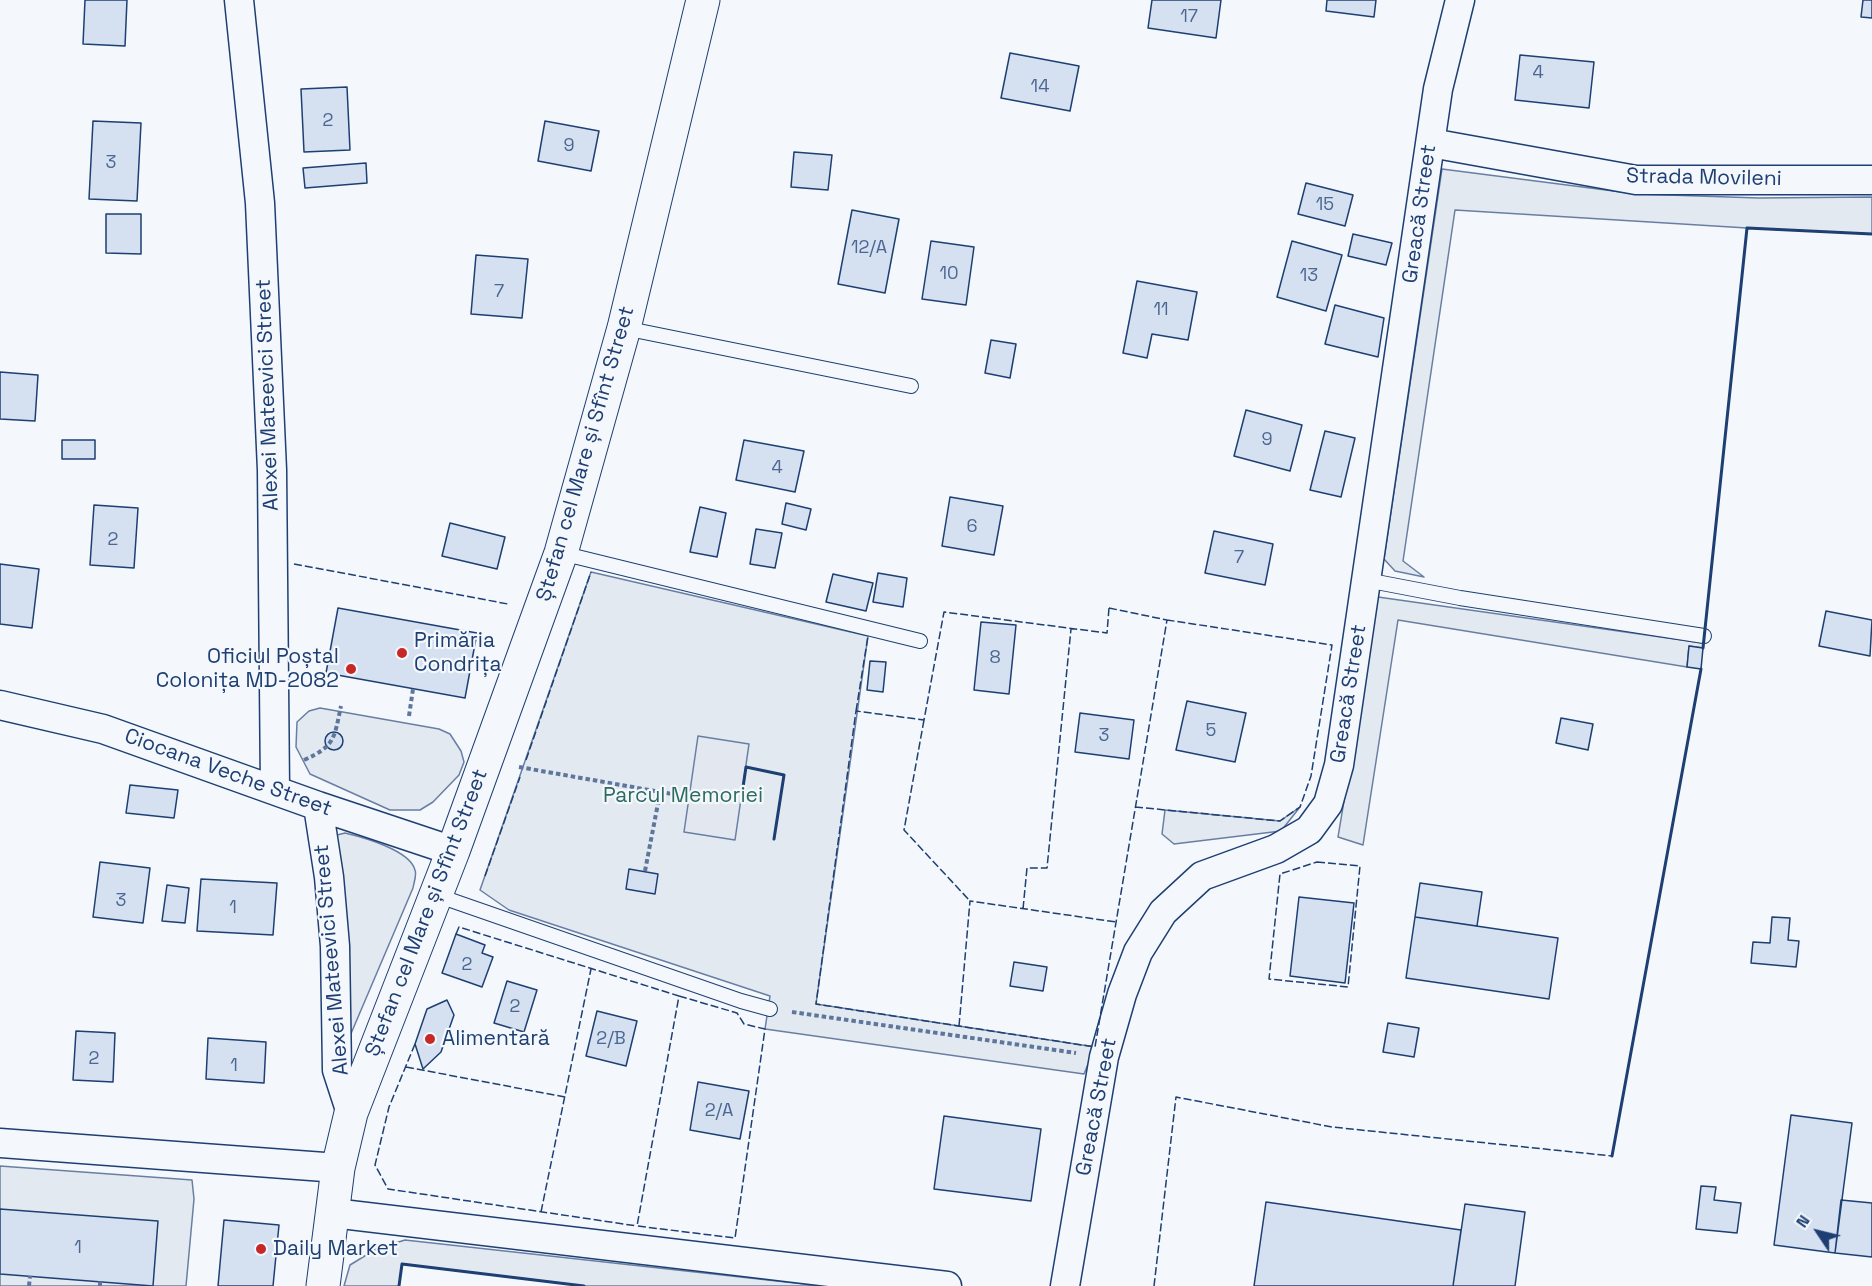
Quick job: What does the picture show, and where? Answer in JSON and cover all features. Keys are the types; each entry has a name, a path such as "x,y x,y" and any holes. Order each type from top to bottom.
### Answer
{"street":[{"name":"Alexei Mateevici Street","path":"239,0 260,203 272,470 275,781"},
{"name":"Ștefan cel Mare și Sfînt Street","path":"324,1286 338,1168 351,1113 453,851 561,553 624,328 703,0"},
{"name":"Greacă Street","path":"1065,1286 1104,1057 1122,994 1138,952 1163,912 1202,876 1276,849 1309,830 1328,804 1339,765 1438,89 1460,0"},
{"name":"Strada Movileni","path":"1431,143 1636,180 1872,180"},
{"name":"Ciocana Veche Street","path":"0,705 103,729 275,781 318,806 453,851"},
{"name":"Alexei Mateevici Street","path":"318,806 329,877 335,946 337,1070 351,1113"},
{"path":"0,1143 338,1168"},
{"path":"333,1213 947,1286"}],"lane":[{"path":"624,328 911,386"},
{"path":"561,553 920,641"},
{"path":"1366,580 1460,598 1704,636"},
{"path":"436,896 770,1009"}],"path":[{"path":"409,716 413,689"},
{"path":"275,781 329,747 336,732 341,706"},
{"path":"513,766 689,797"},
{"path":"645,872 660,792"},
{"path":"770,1009 1104,1057"},
{"path":"29,1286 30,1276"}],"green space":[{"path":"1442,169 1637,194 1759,198 1872,197 1872,234 1455,210 1403,561 1424,577 1395,571 1384,559"},
{"name":"Parcul Memoriei","path":"591,572 868,636 816,1004 1095,1047 1084,1074 765,1029 770,996 509,910 480,890"},
{"path":"1378,597 1703,643 1703,648 1689,646 1687,667 1398,620 1363,845 1338,837"},
{"path":"320,708 439,729 450,734 461,751 464,762 459,775 433,802 420,810 390,810 310,774 296,747 297,722 309,711"},
{"path":"1300,807 1281,831 1174,844 1162,834 1165,810 1280,821"},
{"path":"345,833 373,841 404,856 411,863 416,874 413,888 347,1043 334,839 337,835"},
{"path":"0,1166 192,1180 194,1199 186,1286 0,1286"},
{"path":"405,1240 822,1286 584,1286 402,1264 399,1286 344,1286 350,1265 376,1249"}],"shaded area":[{"path":"698,736 749,744 735,840 684,832"}],"building":[{"path":"85,0 127,0 125,46 83,44"},
{"path":"1152,0 1221,0 1216,38 1148,28"},
{"path":"1327,0 1376,0 1374,17 1326,11"},
{"path":"1863,0 1872,0 1872,18 1861,17"},
{"path":"1010,53 1079,66 1070,111 1001,98"},
{"path":"1520,55 1594,62 1589,108 1515,100"},
{"path":"347,87 350,150 304,152 301,89"},
{"path":"93,121 141,123 137,201 89,199"},
{"path":"545,121 599,131 591,171 538,161"},
{"path":"794,152 832,155 828,190 791,187"},
{"path":"366,163 367,183 305,188 303,168"},
{"path":"1306,183 1353,195 1345,226 1298,214"},
{"path":"852,210 899,219 885,293 838,284"},
{"path":"106,214 141,214 141,254 106,253"},
{"path":"1353,234 1392,243 1386,265 1348,256"},
{"path":"931,241 974,247 966,305 922,299"},
{"path":"1292,241 1342,255 1326,311 1277,297"},
{"path":"476,255 528,259 522,318 471,314"},
{"path":"1137,281 1197,292 1188,340 1152,334 1147,358 1123,353"},
{"path":"1335,305 1384,318 1378,357 1325,344"},
{"path":"991,340 1016,344 1010,378 985,373"},
{"path":"0,372 38,375 35,421 0,419"},
{"path":"1246,410 1302,425 1290,471 1234,456"},
{"path":"1325,431 1355,438 1341,497 1310,490"},
{"path":"62,440 95,440 95,459 62,459"},
{"path":"744,440 804,451 795,492 736,480"},
{"path":"950,497 1003,506 994,555 942,546"},
{"path":"786,503 811,509 806,530 782,524"},
{"path":"94,505 138,508 134,568 90,565"},
{"path":"700,507 726,513 717,557 690,552"},
{"path":"450,523 505,537 497,569 442,556"},
{"path":"756,529 782,533 775,568 750,564"},
{"path":"1214,531 1273,544 1265,585 1205,573"},
{"path":"0,564 39,569 32,628 0,624"},
{"path":"878,573 907,578 903,607 873,602"},
{"path":"833,574 873,583 866,611 826,602"},
{"name":"Primăria Condrița","path":"338,608 477,633 465,698 326,673"},
{"path":"1826,611 1872,620 1870,656 1819,646"},
{"path":"981,622 1016,625 1009,694 974,690"},
{"path":"1689,646 1703,648 1701,669 1687,667"},
{"path":"870,661 886,662 883,692 867,690"},
{"path":"1187,701 1246,713 1235,762 1176,750"},
{"path":"1080,713 1134,720 1129,759 1075,752"},
{"path":"1561,718 1593,724 1588,750 1556,743"},
{"path":"334,732 340,735 343,741 340,747 334,750 328,747 325,741 328,735"},
{"path":"130,785 178,790 174,818 126,813"},
{"path":"100,862 150,868 143,923 93,917"},
{"path":"629,869 658,874 655,894 626,889"},
{"path":"201,879 277,883 273,935 197,931"},
{"path":"1420,883 1482,892 1477,926 1415,917"},
{"path":"167,885 189,888 185,923 162,921"},
{"path":"1299,897 1354,903 1345,983 1290,976"},
{"path":"1415,917 1558,938 1549,999 1406,978"},
{"path":"1772,917 1790,918 1788,940 1799,941 1796,967 1751,963 1753,942 1770,943"},
{"path":"456,934 485,945 482,953 493,957 482,987 442,973"},
{"path":"1014,962 1047,967 1043,991 1010,986"},
{"path":"507,981 537,990 524,1032 494,1023"},
{"path":"447,1000 454,1015 441,1052 423,1069 415,1044 427,1009"},
{"path":"597,1011 637,1021 626,1066 586,1056"},
{"path":"1388,1023 1419,1028 1414,1057 1383,1052"},
{"path":"76,1031 115,1033 113,1082 73,1080"},
{"path":"208,1038 266,1042 264,1083 206,1079"},
{"path":"698,1082 749,1091 740,1139 690,1130"},
{"path":"1791,1115 1852,1123 1835,1253 1774,1245"},
{"path":"944,1116 1041,1129 1031,1201 934,1189"},
{"path":"1701,1186 1716,1187 1714,1200 1741,1203 1737,1233 1696,1229"},
{"path":"1841,1200 1872,1203 1872,1257 1835,1253"},
{"path":"1266,1202 1461,1230 1453,1286 1254,1286"},
{"path":"1465,1204 1525,1212 1515,1286 1453,1286"},
{"path":"0,1209 158,1221 153,1286 0,1274"},
{"path":"224,1220 279,1225 273,1286 218,1286"}],"fence":[{"path":"294,564 508,604"},
{"path":"526,760 591,572"},
{"path":"1109,608 1167,620 1095,1047 816,1004 856,711 924,720 944,612 1107,633 1109,608"},
{"path":"1135,807 1280,821 1300,807 1311,776 1332,645 1167,620"},
{"path":"1023,909 1027,868 1047,868 1071,629"},
{"path":"856,711 868,636"},
{"path":"924,720 904,830 970,901"},
{"path":"485,876 520,777"},
{"path":"1317,862 1360,866 1348,987 1269,979 1280,874 1317,862"},
{"path":"959,1026 970,901 1116,922"},
{"path":"456,934 459,927 679,996"},
{"path":"541,1212 591,969"},
{"path":"679,996 737,1013 744,1024 765,1029 735,1238 637,1226 679,996"},
{"path":"415,1044 389,1107 375,1165 388,1189 637,1226"},
{"path":"406,1067 565,1097"},
{"path":"1154,1286 1176,1097 1332,1127 1612,1156"}],"wall":[{"path":"1703,648 1747,228 1872,234"},
{"path":"1612,1156 1701,669"},
{"path":"742,794 746,767 784,775 774,839"},
{"path":"399,1286 402,1264 584,1286"}],"place":[{"name":"Primăria Condrița","path":"402,653"},
{"name":"Oficiul Poștal Colonița MD-2082","path":"351,669"},
{"name":"Alimentară","path":"430,1039"},
{"name":"Daily Market","path":"261,1249"}]}
